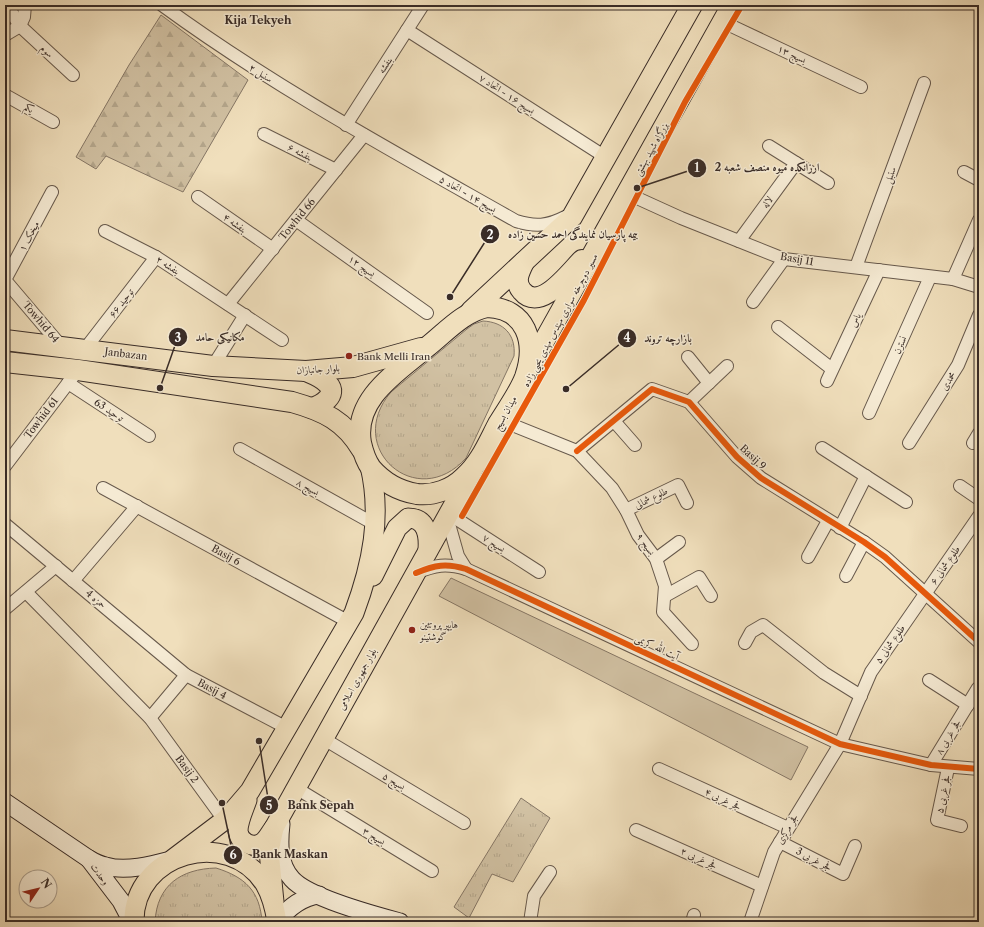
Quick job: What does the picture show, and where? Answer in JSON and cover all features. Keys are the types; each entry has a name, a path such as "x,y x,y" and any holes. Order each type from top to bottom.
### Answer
{"highway":[{"path":"466,315 563,226 577,210 692,5"},
{"name":"بزرگراه شهید بهشتی","path":"524,377 727,13"},
{"path":"524,262 518,278 520,290 530,297 541,297 546,295 578,264 601,238"},
{"name":"میدان بسیج","path":"492,307 509,311 518,318 525,327 529,338 529,349 524,377 476,465 452,486 438,492 423,494 407,493 392,487 380,478 366,459 360,436 361,421 366,406 382,384 466,315 476,309 492,307"},
{"name":"Janbazan","path":"5,340 213,366 306,371"},
{"name":"بلوار جانبازان","path":"306,371 352,367 412,352 433,342"},
{"path":"5,362 73,377 282,400 312,408 343,425 356,440 366,459"},
{"path":"306,371 324,380 329,385 330,389 329,399 326,402 312,408"}],"main road":[{"path":"352,618 363,587 376,525 376,495 366,459"},
{"name":"بلوار جمهوری اسلامی","path":"277,922 269,851 278,821 476,465"},
{"path":"278,821 266,840 257,845 247,844 240,837 238,827 250,791 352,618 397,528 404,520 413,518 421,522 428,536 428,550"},
{"path":"133,922 138,899 145,884 156,871 224,820 250,791"},
{"path":"5,802 89,859"},
{"path":"278,821 279,841 286,871 297,884 366,917 400,922"},
{"path":"173,859 192,853 213,852 233,858 251,868 264,884 274,902"},
{"name":"وحدت","path":"89,859 107,867 125,867 147,866 173,859"},
{"name":"وحدت","path":"89,859 120,901 133,922"},
{"path":"277,922 288,909 302,899 319,895"}],"street":[{"name":"سوم","path":"7,5 20,26 73,75"},
{"path":"5,36 20,26 24,17 25,5"},
{"name":"سنبل ۲","path":"162,5 213,42 364,135"},
{"name":"بنفشه","path":"346,125 423,5"},
{"name":"بسیج ۱۳","path":"727,13 861,87"},
{"name":"بسیج ۱۶ - اتحاد ۷","path":"407,30 607,158"},
{"name":"سنبل","path":"856,267 924,83"},
{"name":"یکم","path":"5,95 53,122"},
{"name":"بنفشه ۶","path":"264,134 336,170"},
{"name":"Towhid 66","path":"228,304 364,135"},
{"name":"بسیج ۱۴ - اتحاد ۵","path":"364,135 516,222 543,226 558,221 577,210"},
{"path":"769,146 828,183"},
{"name":"لاله","path":"739,242 796,163"},
{"path":"964,172 979,180"},
{"name":"میخک ۱","path":"5,280 52,192"},
{"name":"Basij 11","path":"626,193 681,218 784,259 856,267 930,278 953,279 979,287"},
{"name":"بنفشه ۴","path":"198,197 273,249"},
{"name":"بسیج ۱۲","path":"296,220 427,313"},
{"path":"953,279 979,220"},
{"name":"بنفشه ۲","path":"105,232 156,257 282,340"},
{"name":"توحید ۶۶","path":"85,349 156,257"},
{"path":"753,302 784,259"},
{"name":"یاس","path":"827,381 879,270"},
{"name":"نسترن","path":"869,413 930,278"},
{"name":"Towhid 64","path":"5,280 61,346"},
{"path":"213,366 245,315"},
{"name":"محمدی","path":"909,443 958,365 979,315"},
{"path":"778,327 832,369"},
{"path":"688,357 709,383"},
{"path":"500,420 577,452 652,389 689,402 727,366"},
{"name":"توحید 63","path":"73,377 149,436"},
{"name":"Towhid 61","path":"5,466 73,377"},
{"name":"Basij 9","path":"689,402 737,458 761,478 864,542 885,557 979,642"},
{"path":"614,421 635,445"},
{"path":"822,448 906,502"},
{"name":"بسیج ۸","path":"240,449 376,525"},
{"name":"بسیج ۹","path":"577,452 612,488 626,510 638,534 656,559 666,586 663,612 692,644"},
{"path":"840,528 866,476"},
{"name":"طلوع شمالی","path":"626,510 678,485 687,503"},
{"path":"960,486 979,499"},
{"name":"Basij 6","path":"103,488 352,618"},
{"path":"73,581 137,506"},
{"path":"448,515 458,556 466,569"},
{"name":"بسیج ۷","path":"448,515 539,572"},
{"name":"طلوع شمالی ۶","path":"925,594 979,516"},
{"path":"808,557 828,521"},
{"name":"حمزه 4","path":"5,524 186,675"},
{"path":"656,559 679,542"},
{"path":"846,576 864,542"},
{"name":"آیت الله کریمی","path":"416,573 432,566 451,564 466,569 840,744 931,766"},
{"path":"5,609 56,566"},
{"path":"664,596 699,577 711,596"},
{"name":"Basij 2","path":"26,592 150,718 224,820"},
{"name":"طلوع شمالی ۵","path":"840,744 871,672 925,594"},
{"path":"744,643 751,632 763,625 824,672 860,696"},
{"name":"Basij 4","path":"150,718 186,675 286,728"},
{"path":"928,680 968,705"},
{"name":"فجر غربی ۸","path":"931,766 978,688"},
{"name":"بسیج ۵","path":"324,739 464,823"},
{"name":"فجر مرکزی","path":"750,922 762,886 780,842 840,744"},
{"path":"931,766 979,769"},
{"name":"فجر غربی ۵","path":"948,768 937,820 961,826"},
{"name":"فجر غربی ۴","path":"659,769 788,828"},
{"name":"بسیج ۳","path":"296,788 432,871"},
{"name":"فجر غربی ۲","path":"636,830 762,886"},
{"name":"فجر غربی 3","path":"780,842 843,874 855,846"},
{"path":"530,922 534,896 550,872"}],"green space":[{"path":"161,15 248,80 183,192 106,156 96,169 76,157 129,65"},
{"path":"483,321 497,324 507,331 513,342 514,356 466,458 447,473 427,479 408,476 392,467 381,452 376,434 378,413 391,392 467,329 474,324"},
{"path":"451,578 808,747 791,780 439,596"},
{"path":"521,798 550,818 513,882 492,874 469,918 454,907"},
{"path":"216,868 235,876 249,887 258,902 262,922 155,922 160,898 173,882 192,872"}],"cycle path":[{"name":"مسیر دوچرخه سواری مهندس مهدی یحیی زاده","path":"462,516 584,300 685,102 742,5"},
{"path":"577,451 652,389 689,402 737,457 761,478 864,542 885,557 979,642"},
{"path":"416,573 429,568 441,566 452,566 466,569 840,744 931,765 979,769"}],"place":[{"name":"ارزانکده میوه منصف شعبه 2","path":"637,188"},
{"name":"بیمه پارسیان نمایندگی احمد حسین زاده","path":"450,297"},
{"name":"Bank Melli Iran","path":"349,356"},
{"name":"مکانیکی حامد","path":"160,388"},
{"name":"بازارچه تروند","path":"566,389"},
{"name":"هایپر پروتئین گوشتینو","path":"412,630"},
{"name":"Bank Sepah","path":"259,741"},
{"name":"Bank Maskan","path":"222,803"}],"district":[{"name":"Kija Tekyeh","path":"258,20"}]}
